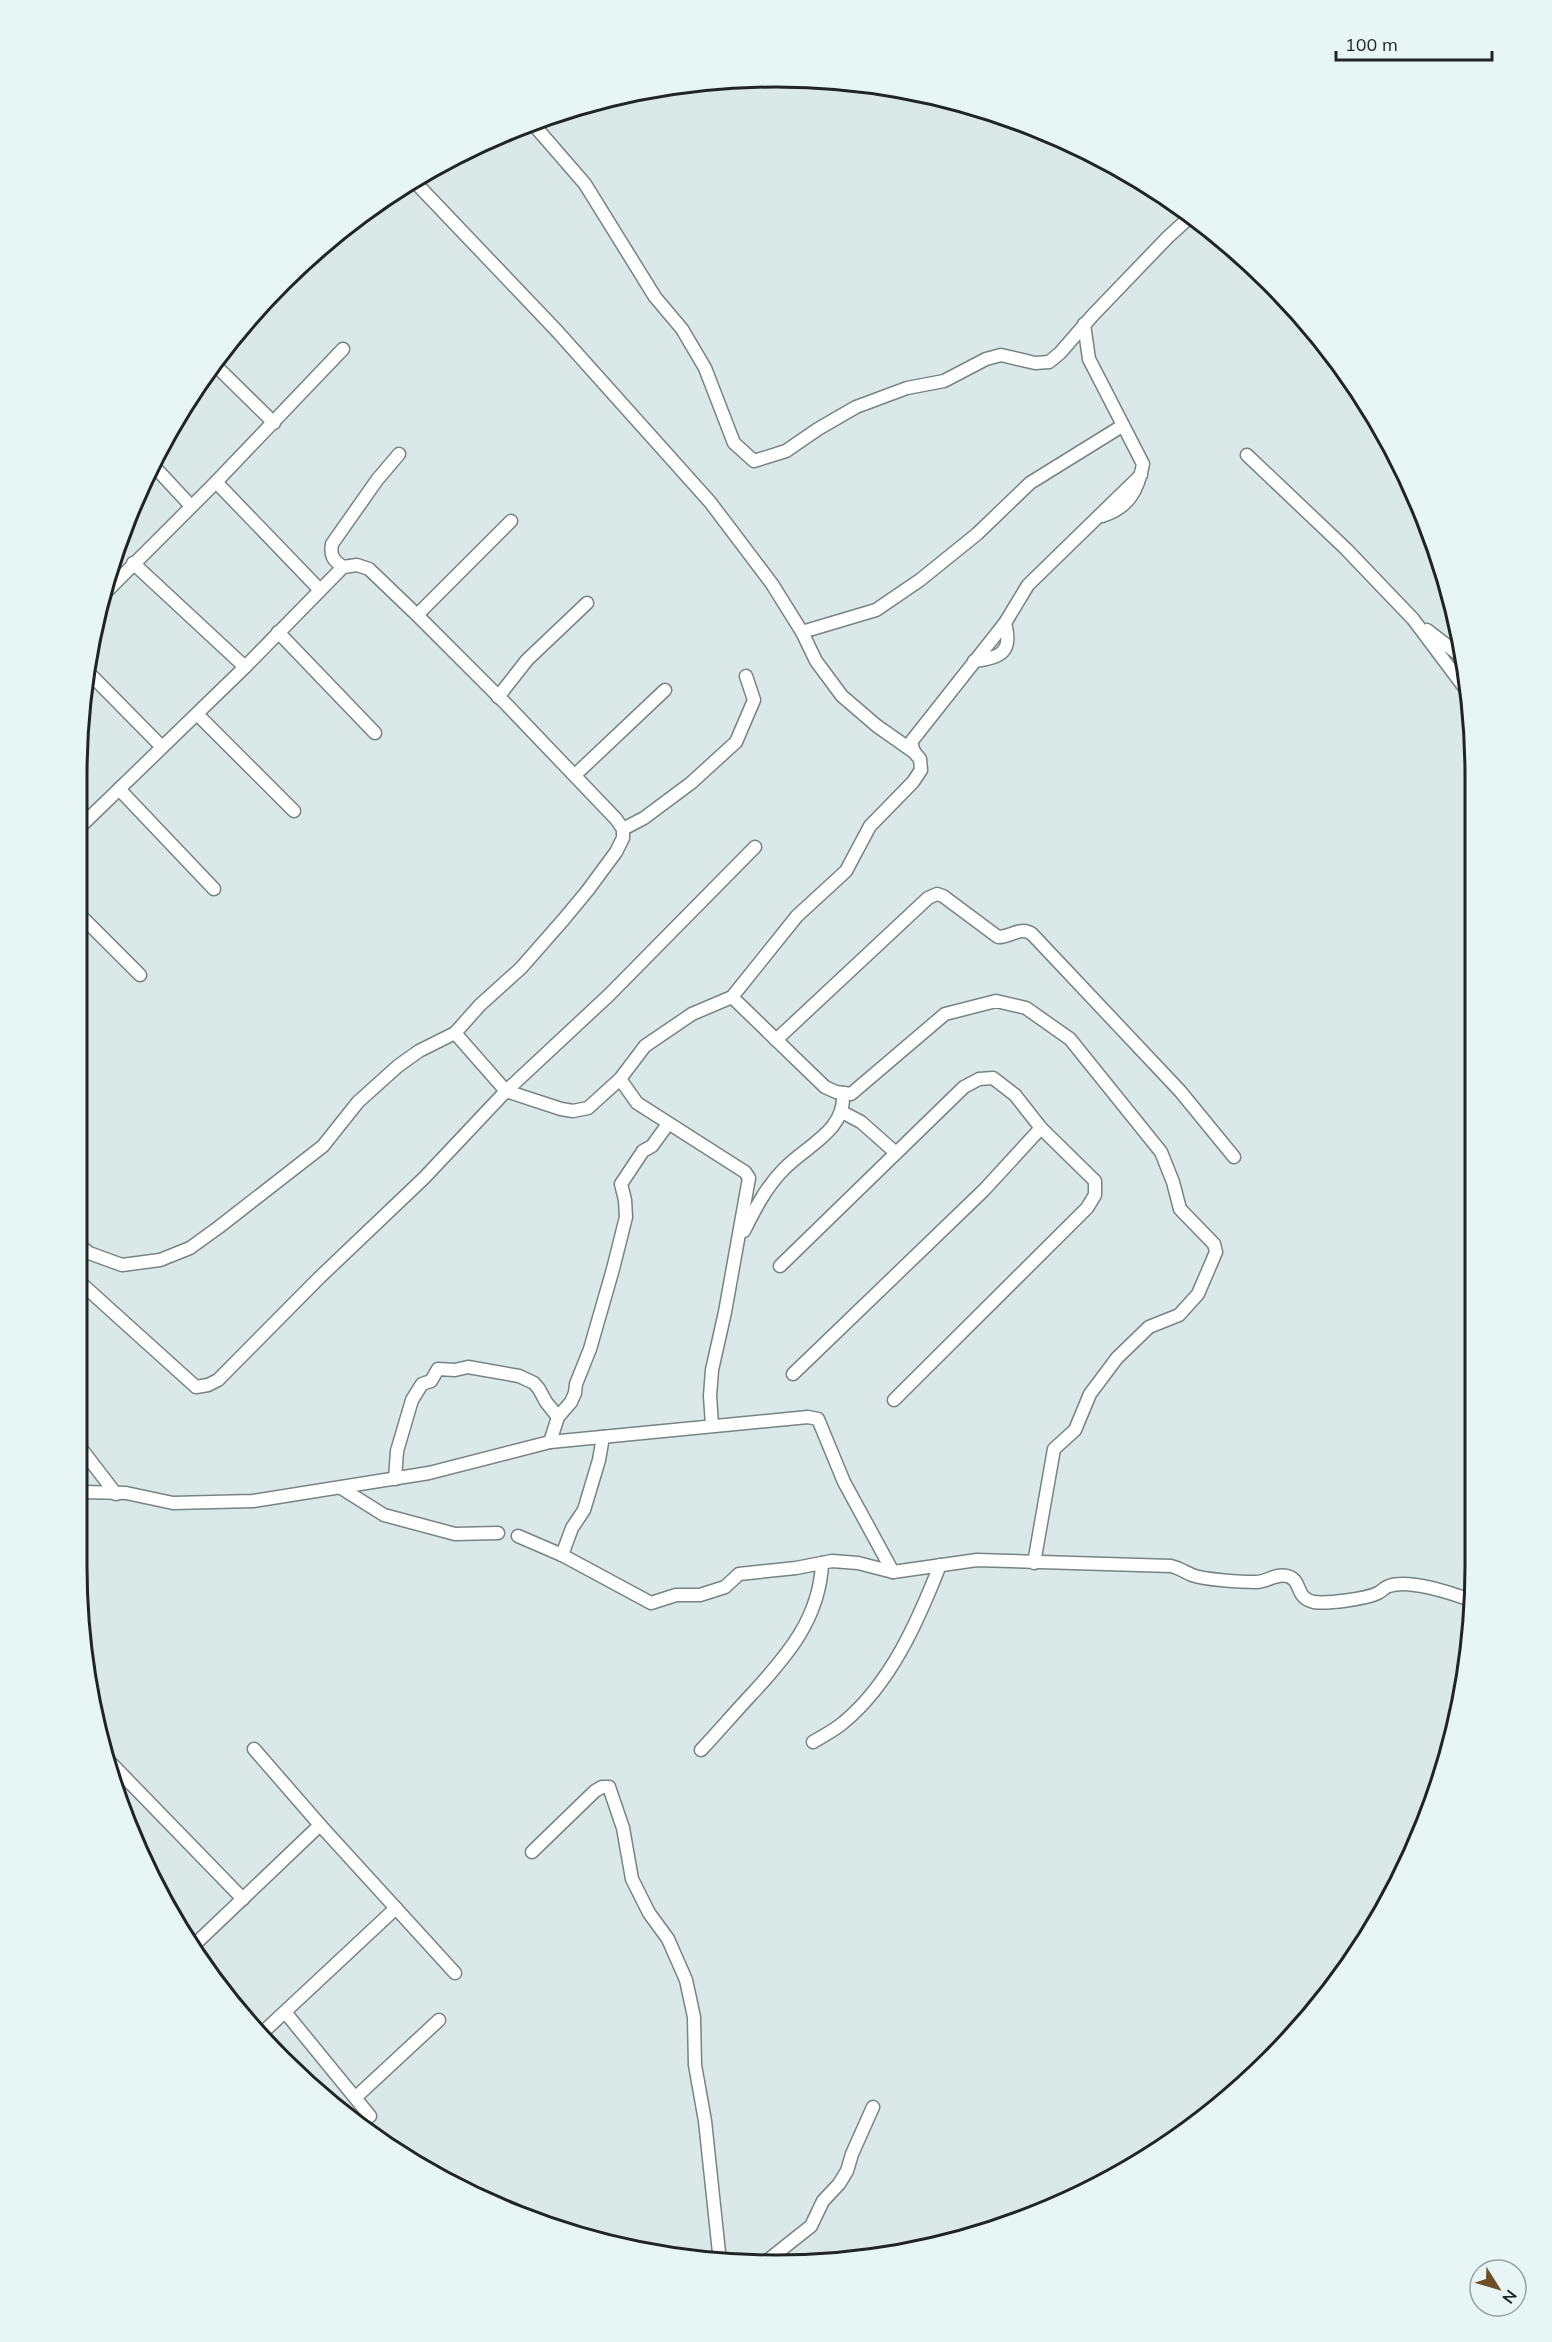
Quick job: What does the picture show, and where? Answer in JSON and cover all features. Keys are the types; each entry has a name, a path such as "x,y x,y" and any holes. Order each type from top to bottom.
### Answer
{"street":[{"path":"538,130 585,184 655,297 681,329 705,368 734,443 754,461 786,451 856,407 907,388 944,381 986,359 1001,355 1035,363 1049,362 1185,222"},
{"path":"419,187 556,330 710,502 772,584 802,632 816,661 842,696 877,726 914,752 920,759 921,770 913,782 870,826 846,871 797,916 732,997 692,1014 645,1046 620,1079 588,1108 573,1111 561,1109 506,1091 455,1033"},
{"path":"914,752 911,742 1005,623 1028,585 1141,475 1143,464 1089,359 1084,324"},
{"path":"117,575 133,563 216,482 343,349"},
{"path":"220,370 274,423"},
{"path":"802,632 876,610 920,580 969,541 1030,483 1122,426"},
{"path":"343,567 333,561 332,544 370,489 399,454"},
{"path":"1247,455 1346,549 1413,619 1458,679"},
{"path":"158,471 191,506"},
{"path":"216,482 320,590"},
{"path":"417,615 511,521"},
{"path":"133,563 245,667"},
{"path":"87,819 245,667 343,567 357,565 369,569 417,615 575,775 623,829 623,838 616,852 588,890 521,968 480,1005 455,1033 420,1051 398,1066 358,1102 322,1146 190,1248 160,1260 122,1265 87,1252"},
{"path":"498,698 527,660 587,603"},
{"path":"1413,619 1453,650"},
{"path":"975,661 993,659 1002,654 1007,646 1008,635 1005,623"},
{"path":"278,632 375,733"},
{"path":"623,829 644,818 691,783 736,742 754,700 746,676"},
{"path":"94,678 162,747"},
{"path":"575,775 665,690"},
{"path":"197,714 294,811"},
{"path":"119,789 214,889"},
{"path":"87,1290 196,1388 218,1380 319,1278 424,1178 506,1091 609,994 755,847"},
{"path":"777,1040 928,898 937,894 943,896 998,937 1006,937 1027,930 1032,934 1180,1091 1234,1157"},
{"path":"87,923 140,975"},
{"path":"732,997 825,1087 851,1094 945,1014 996,1001 1026,1008 1070,1039 1161,1152 1173,1182 1180,1209 1214,1244 1216,1252 1198,1294 1179,1315 1149,1326 1117,1358 1090,1394 1075,1430 1054,1449 1034,1563"},
{"path":"780,1266 964,1087 979,1079 993,1078 1015,1095 1041,1128 1095,1181 1095,1195 1087,1208 894,1400"},
{"path":"620,1079 637,1103 745,1172 749,1178 750,1186 712,1371 710,1396 712,1425"},
{"path":"735,1253 765,1193 784,1169 828,1132 842,1112 843,1093"},
{"path":"842,1112 861,1122 896,1153"},
{"path":"550,1442 558,1417 571,1402 575,1393 613,1269 626,1217 621,1184 643,1151 652,1146 668,1124"},
{"path":"793,1374 977,1198 1041,1128"},
{"path":"395,1479 396,1451 412,1400 422,1384 431,1380 438,1369 455,1370 468,1367 519,1376 534,1383 558,1417"},
{"path":"87,1492 126,1493 173,1503 253,1501 429,1473 550,1442 808,1417 818,1419 844,1482 893,1572"},
{"path":"562,1555 572,1528 584,1510 599,1460 603,1437"},
{"path":"87,1457 116,1494"},
{"path":"341,1488 374,1511 384,1515 455,1534 498,1533"},
{"path":"518,1536 562,1555 651,1603 676,1595 700,1595 725,1587 739,1574 822,1563 858,1563 893,1572 977,1560 1171,1566 1184,1569 1193,1575 1237,1581 1263,1582 1283,1575 1290,1576 1297,1583 1304,1599 1314,1602 1376,1594 1389,1586 1401,1584 1446,1591 1464,1598"},
{"path":"701,1750 788,1653 815,1605 821,1584 822,1563"},
{"path":"813,1742 843,1724 869,1698 885,1676 905,1641 940,1565"},
{"path":"254,1749 455,1973"},
{"path":"119,1771 243,1899"},
{"path":"532,1852 595,1791 602,1787 609,1787 623,1828 632,1879 649,1913 668,1940 686,1980 693,2017 695,2065 705,2121 719,2253"},
{"path":"198,1941 320,1825"},
{"path":"267,2029 396,1908"},
{"path":"285,2012 370,2116"},
{"path":"356,2097 439,2020"},
{"path":"774,2255 811,2226 823,2200 839,2184 847,2171 873,2107"}]}
